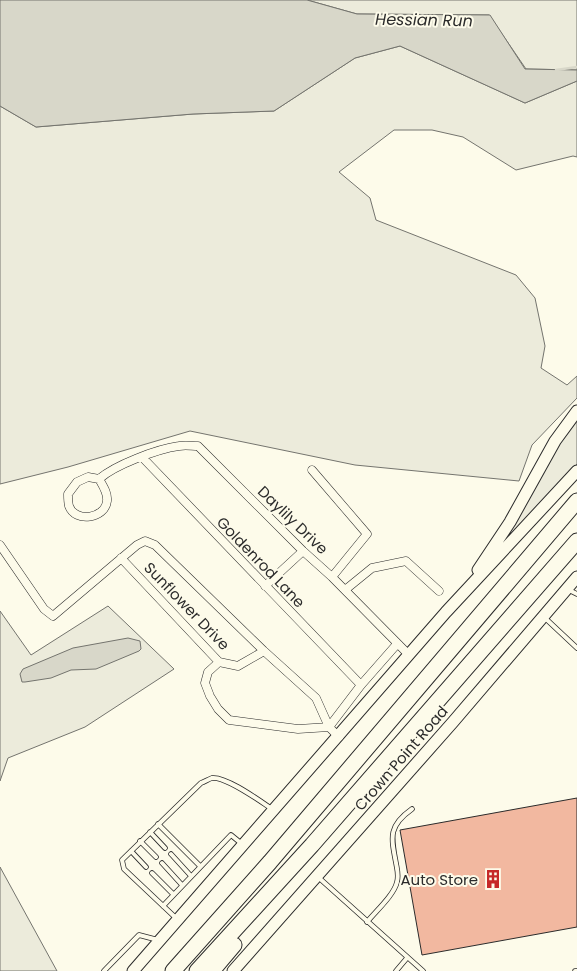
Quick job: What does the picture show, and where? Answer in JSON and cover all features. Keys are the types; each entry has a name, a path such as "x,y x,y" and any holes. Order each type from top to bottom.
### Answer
{"highway":[{"path":"173,971 270,862 576,502"},
{"path":"197,971 291,868 577,541"},
{"path":"212,971 256,917 282,889 291,868"}],"main road":[{"path":"461,596 510,522 555,441 577,411"},
{"path":"133,971 461,596 577,471"},
{"name":"Crown Point Road","path":"233,971 447,729 543,616 572,591 577,577"},
{"name":"Crown Point Road","path":"239,971 246,958"}],"street":[{"name":"Daylily Drive","path":"142,457 179,446 198,446 409,655"},
{"path":"99,479 105,490 107,501 105,508 96,515 84,518 76,514 69,506 68,494 77,482 88,477 99,479 108,472 142,457"},
{"name":"Goldenrod Lane","path":"142,457 360,685"},
{"path":"312,470 367,534 332,577"},
{"name":"Sunflower Drive","path":"0,545 44,609 53,616 136,545 146,541 155,545 264,651 316,698 329,727 339,737"},
{"path":"265,586 303,551"},
{"name":"Sunflower Drive","path":"121,558 219,662 238,666 264,651"},
{"path":"344,590 372,568 406,561 439,592"},
{"path":"219,662 208,672 205,683 214,702 229,720 298,729 329,727 360,685 397,644"}],"lane":[{"path":"543,616 577,648"},
{"path":"178,920 124,869 122,860 201,783 213,778 228,782 254,796 274,811"},
{"path":"367,922 394,888 398,874 391,838 393,831 412,809"},
{"path":"158,824 200,866"},
{"path":"150,832 165,848"},
{"path":"162,906 231,834 243,846"},
{"path":"140,841 156,857"},
{"path":"131,851 146,867"},
{"path":"171,854 191,876"},
{"path":"162,863 182,885"},
{"path":"152,873 173,894"},
{"path":"316,876 422,971"},
{"path":"104,971 139,935 160,940"},
{"path":"396,971 407,958"}],"shaded area":[{"path":"307,0 577,0 577,70 526,69 489,15 357,14"},
{"path":"400,46 525,103 577,81 577,157 573,156 516,170 463,137 432,130 394,130 339,172 370,198 376,220 516,275 535,298 545,346 541,368 567,385 577,376 577,398 532,445 519,481 355,465 190,431 68,467 0,484 0,106 36,127 193,114 274,111 355,58"},
{"path":"577,420 577,464 510,537 503,541 546,463"},
{"path":"108,606 174,669 85,727 8,758 0,781 0,611 31,655"},
{"path":"0,867 57,971 0,971"}],"water":[{"path":"0,0 307,0 357,14 490,15 525,69 577,70 577,81 525,103 400,46 355,58 274,111 193,114 36,127 0,106"},
{"path":"128,638 140,641 141,649 139,651 96,669 71,670 51,678 22,682 20,674 23,669 73,648"}],"building":[{"name":"Auto Store","path":"577,798 577,927 422,955 400,830"}],"waterway":[{"name":"Hessian Run","path":"556,70 577,67"}],"place":[{"name":"Auto Store","path":"493,879"}]}
